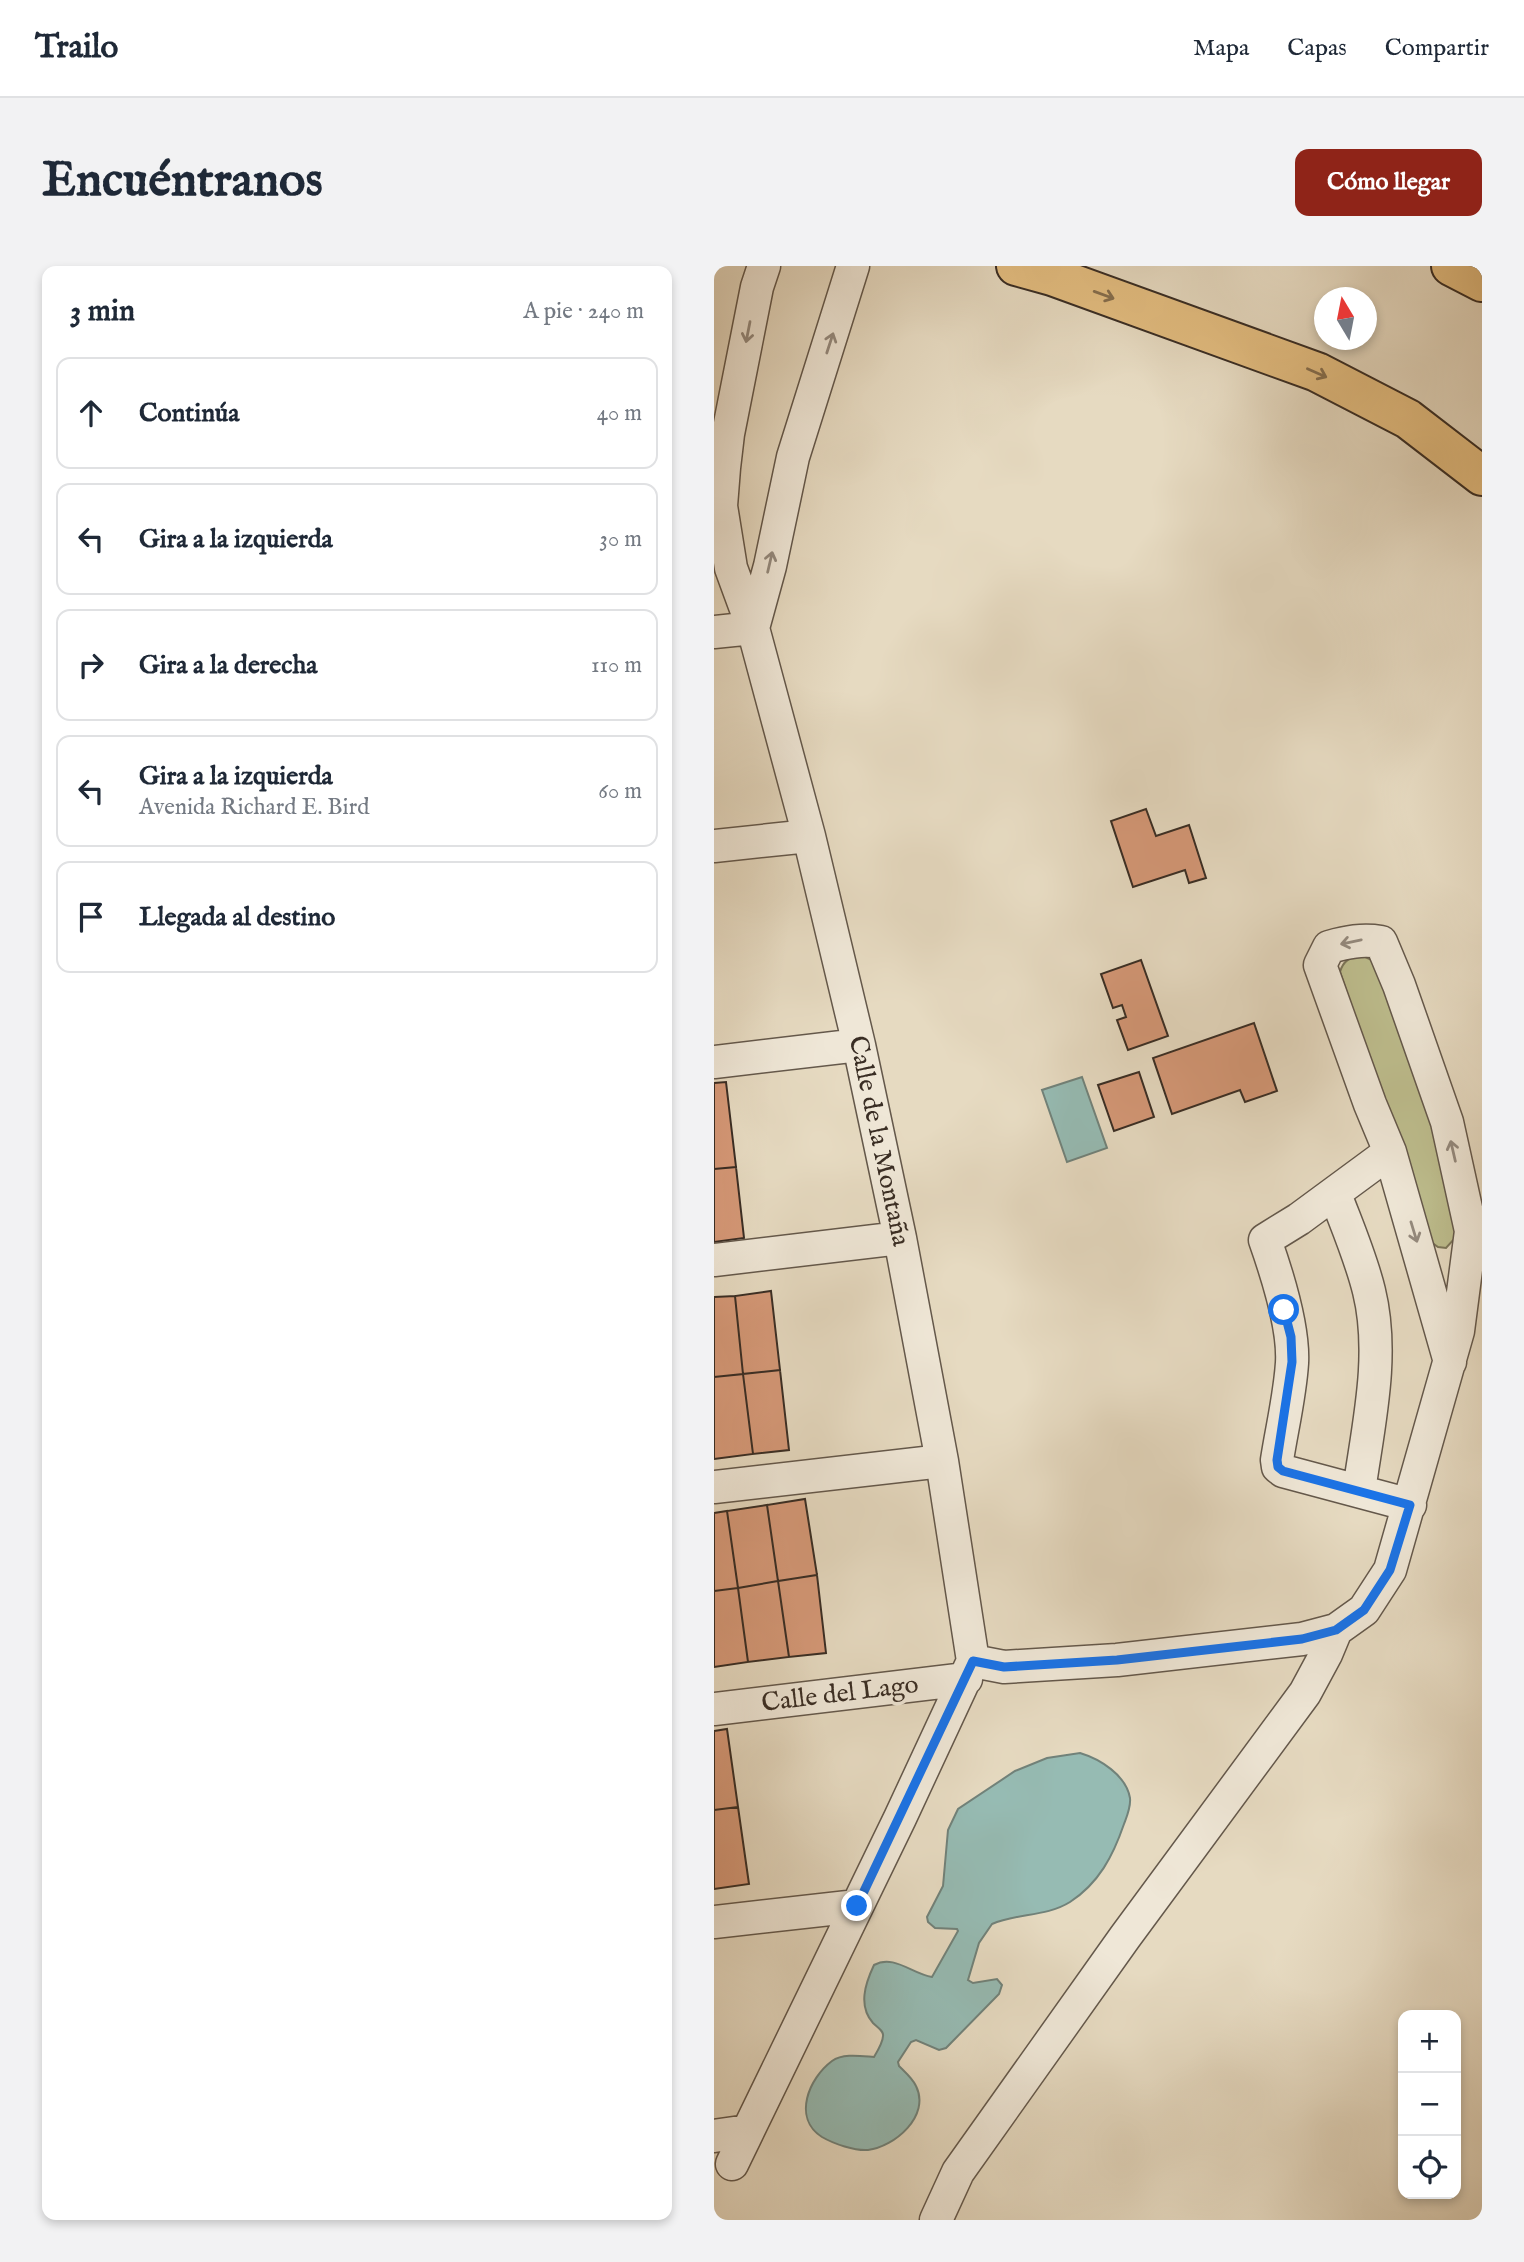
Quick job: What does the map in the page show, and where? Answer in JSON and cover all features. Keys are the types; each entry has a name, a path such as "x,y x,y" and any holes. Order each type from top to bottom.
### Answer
{"main road":[{"path":"1016,266 1052,276 1317,372 1408,419 1482,477"},
{"path":"1451,266 1482,282"}],"street":[{"name":"Calle de la Montaña","path":"764,266 757,287 728,435 721,506 731,568 753,628 809,836 859,1045 900,1238 942,1461 969,1670"},
{"path":"714,632 753,628 770,566 793,457 853,266"},
{"path":"714,846 809,836"},
{"path":"936,2220 958,2172 1125,1937 1304,1693 1336,1630 1364,1610 1390,1570 1410,1505 1450,1362 1458,1331 1471,1231 1447,1122 1381,942 1363,939 1329,947 1320,965 1390,1152 1450,1362"},
{"path":"714,1062 859,1045"},
{"path":"1390,1152 1335,1194 1265,1240 1274,1267 1292,1350 1277,1460 1278,1467 1283,1471 1410,1505"},
{"path":"1335,1194 1370,1292 1376,1346 1373,1395 1359,1491"},
{"path":"714,1260 900,1238"},
{"path":"714,1487 942,1461"},
{"name":"Calle del Lago","path":"714,1710 969,1670 1117,1660 1302,1639 1336,1630"},
{"path":"732,2164 969,1670"},
{"path":"714,1922 857,1906"},
{"path":"714,2136 748,2131"}],"green space":[{"path":"1361,955 1376,962 1449,1175 1456,1237 1446,1248 1431,1242 1340,972 1348,960"}],"water":[{"path":"1082,1077 1107,1148 1067,1162 1042,1090"},
{"path":"1080,1753 1096,1759 1118,1775 1130,1798 1120,1836 1104,1868 1080,1895 1061,1907 992,1924 979,1943 968,1980 973,1983 997,1979 1002,1985 999,1994 946,2048 939,2050 916,2040 911,2042 898,2062 915,2083 919,2097 918,2108 914,2119 899,2136 878,2148 868,2150 845,2147 822,2137 813,2129 806,2109 807,2098 817,2077 836,2058 874,2057 882,2041 882,2032 868,2016 864,2002 874,1965 881,1962 896,1963 932,1977 958,1931 935,1928 928,1922 927,1917 943,1886 948,1830 958,1809 1015,1771 1047,1758"}],"building":[{"path":"1146,809 1156,836 1189,825 1206,878 1189,883 1185,870 1133,887 1111,821"},
{"path":"1141,960 1168,1036 1128,1050 1117,1020 1126,1017 1122,1005 1113,1008 1101,974"},
{"path":"1254,1023 1277,1091 1245,1102 1240,1090 1172,1114 1153,1058"},
{"path":"1139,1072 1154,1117 1114,1131 1098,1085"},
{"path":"726,1082 736,1167 714,1169 714,1083"},
{"path":"736,1167 744,1238 714,1242 714,1169"},
{"path":"771,1291 780,1370 743,1374 735,1296"},
{"path":"735,1296 743,1374 714,1377 714,1297"},
{"path":"780,1370 789,1450 753,1454 743,1374"},
{"path":"743,1374 753,1454 714,1459 714,1377"},
{"path":"805,1499 817,1575 778,1581 767,1505"},
{"path":"767,1505 778,1581 738,1588 727,1511"},
{"path":"727,1511 738,1588 714,1591 714,1513"},
{"path":"817,1575 826,1653 789,1657 778,1581"},
{"path":"778,1581 789,1657 748,1662 738,1588"},
{"path":"738,1588 748,1662 714,1667 714,1591"},
{"path":"727,1729 738,1807 714,1810 714,1731"},
{"path":"738,1807 749,1884 714,1889 714,1810"}],"route":[{"path":"857,1906 973,1661 1004,1667 1117,1660 1302,1639 1336,1630 1364,1610 1390,1570 1410,1505 1283,1471 1278,1467 1292,1362 1291,1337 1284,1310"}]}
